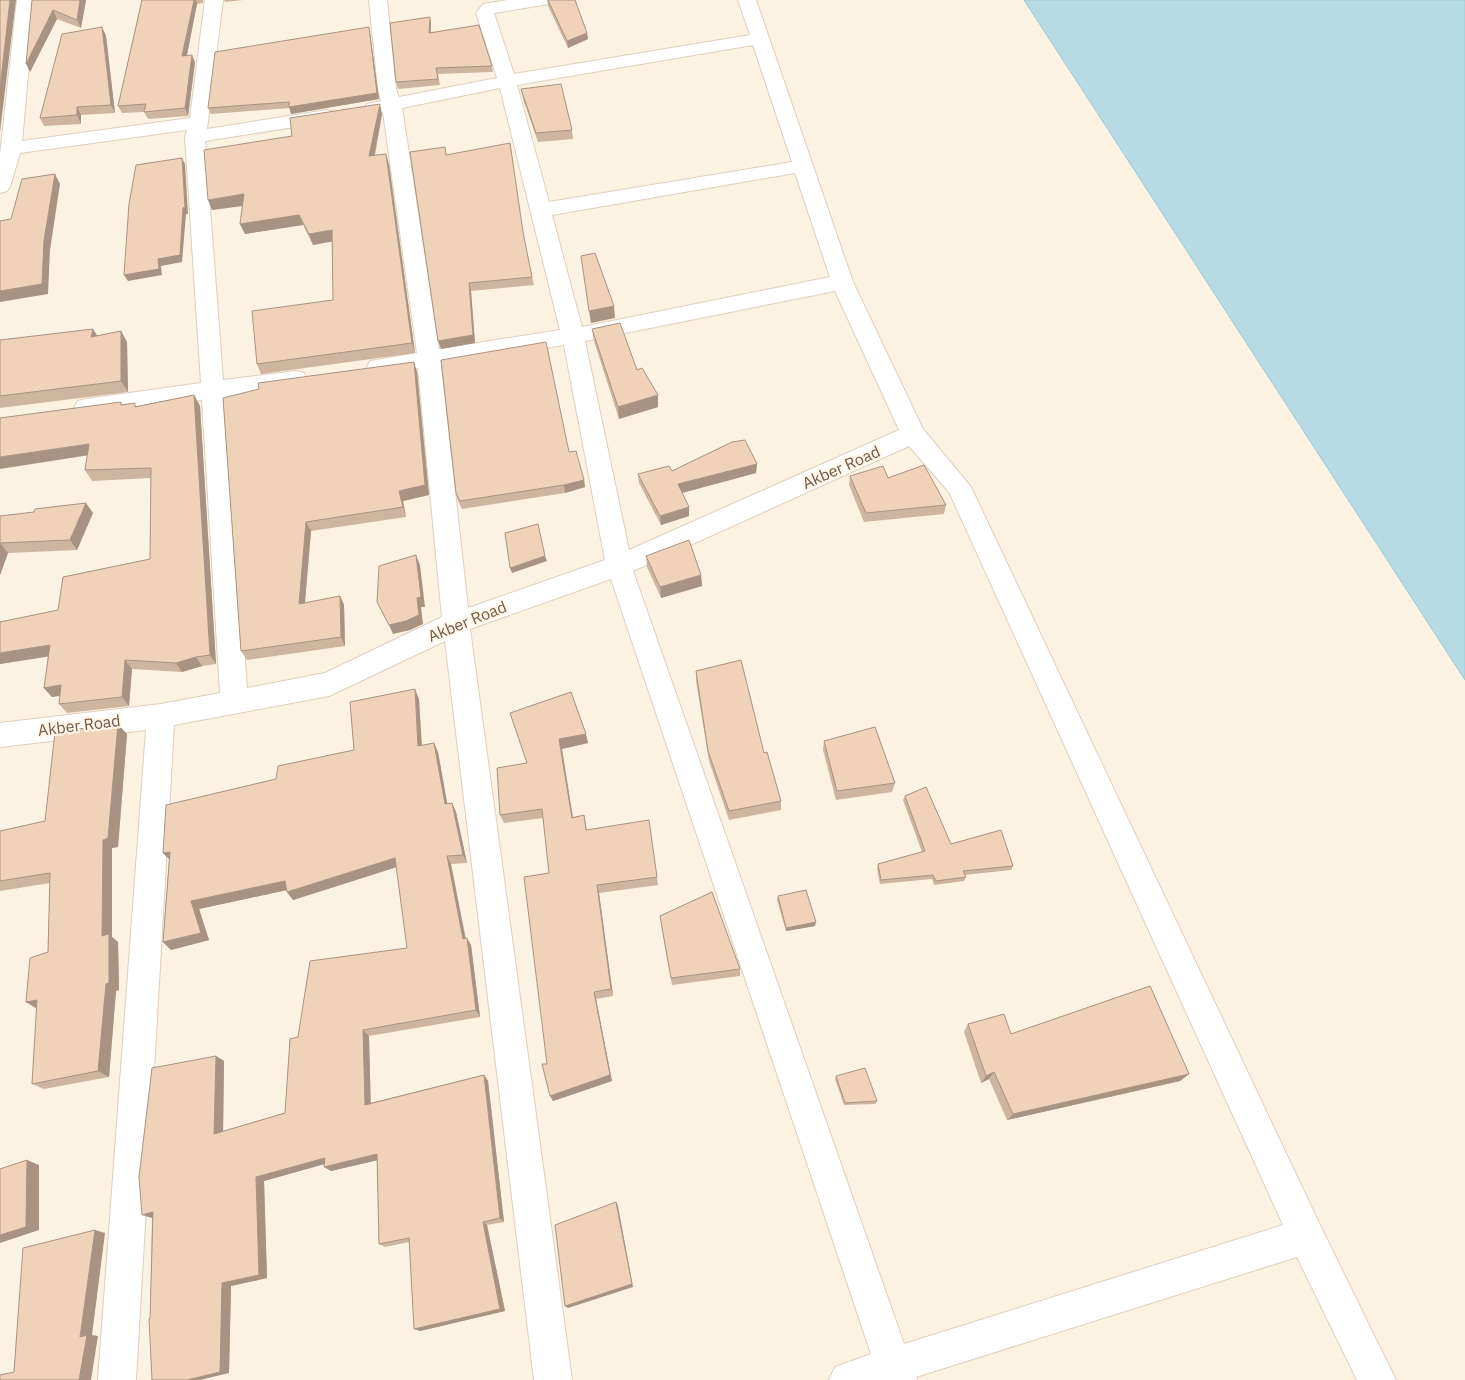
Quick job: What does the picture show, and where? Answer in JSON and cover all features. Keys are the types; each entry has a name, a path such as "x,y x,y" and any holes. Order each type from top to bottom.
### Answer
{"street":[{"path":"0,187 12,148 26,0"},
{"path":"214,0 197,130 212,390 234,702"},
{"path":"378,0 387,89 392,105 429,361 456,623 553,1380"},
{"path":"543,0 489,8 485,13 507,80 573,336 619,566 896,1373"},
{"path":"747,0 842,282 913,434 959,487 1306,1236 1378,1380"},
{"path":"12,148 197,130 348,112 392,105 507,80 760,39"},
{"path":"0,80 19,78"},
{"path":"542,210 803,166"},
{"path":"360,370 429,361 573,336 842,282"},
{"path":"68,410 320,375"},
{"name":"Akber Road","path":"0,735 161,716 329,684 456,623 619,566 913,434"},
{"path":"117,1380 161,716"},
{"path":"848,1380 896,1373 1306,1236"}],"water":[{"path":"1024,0 1465,0 1465,680"}],"building":[{"path":"0,0 10,0 0,88"},
{"path":"32,0 80,0 77,20 53,10 26,64"},
{"path":"142,0 194,0 182,56 192,55 185,108 144,112 146,104 118,106"},
{"path":"548,0 575,0 587,33 567,41"},
{"path":"430,17 429,33 479,25 492,66 436,68 438,79 396,82 390,23"},
{"path":"102,27 111,105 77,107 77,115 40,118 62,34"},
{"path":"369,27 377,93 289,107 289,102 208,108 215,52"},
{"path":"561,84 572,130 536,133 521,89"},
{"path":"380,104 369,156 386,154 412,343 257,364 252,311 333,300 332,230 309,234 299,215 240,224 244,194 208,200 204,150 292,136 290,118"},
{"path":"510,143 523,232 532,277 469,283 473,335 438,341 410,152 445,147 446,155"},
{"path":"182,158 185,207 183,208 180,255 158,259 159,269 124,275 129,204 136,165"},
{"path":"55,174 44,240 42,284 0,291 0,221 11,219 22,179"},
{"path":"595,253 614,306 589,311 581,256"},
{"path":"620,323 637,370 642,368 658,395 618,407 592,329"},
{"path":"93,329 91,337 121,331 121,381 0,396 0,340"},
{"path":"546,342 569,452 576,451 584,480 564,485 460,501 456,493 441,360"},
{"path":"414,362 425,485 399,491 403,507 306,522 299,604 340,596 341,637 241,651 223,398 259,389 258,383"},
{"path":"194,395 210,655 176,663 125,660 122,697 59,704 61,685 44,688 50,645 0,653 0,622 58,610 63,577 150,559 151,468 85,470 89,444 0,457 0,418 121,402 121,405 135,403 135,407"},
{"path":"745,440 757,464 678,484 689,507 660,516 638,474 669,466 672,471 732,442"},
{"path":"924,465 946,505 866,513 850,476 883,466 888,478"},
{"path":"86,503 70,540 0,543 0,516 34,512 35,509"},
{"path":"538,524 545,556 510,568 505,533"},
{"path":"689,540 701,575 660,587 646,556"},
{"path":"416,555 421,597 417,598 419,615 406,621 389,625 377,602 379,566"},
{"path":"741,660 764,753 767,752 781,801 729,811 708,751 696,671"},
{"path":"415,689 418,746 434,743 445,804 452,803 463,855 447,856 463,939 467,938 476,1010 363,1030 365,1105 484,1075 500,1218 483,1222 500,1309 414,1329 409,1238 379,1244 377,1154 324,1167 325,1158 256,1177 259,1275 222,1283 220,1372 187,1380 152,1380 149,1319 153,1212 142,1215 139,1177 152,1068 216,1056 214,1134 285,1113 290,1039 298,1037 310,961 407,948 395,858 287,892 285,881 191,901 201,933 163,942 170,852 163,853 166,805 276,779 278,766 354,750 350,702"},
{"path":"571,692 586,734 559,739 572,818 584,815 586,830 649,820 657,877 597,885 611,989 594,992 610,1075 550,1096 542,1064 547,1064 524,877 549,873 542,809 500,815 497,768 527,763 510,713"},
{"path":"118,724 108,838 103,840 102,936 109,934 109,983 106,984 98,1071 32,1084 37,1000 26,1002 30,958 48,952 50,873 0,881 0,831 45,821 55,732"},
{"path":"875,727 895,783 837,791 824,741"},
{"path":"926,787 951,844 1001,830 1013,866 963,871 966,877 936,881 933,875 881,880 878,864 925,851 905,796"},
{"path":"806,890 816,922 786,928 778,896"},
{"path":"712,892 740,969 671,978 660,916"},
{"path":"1150,986 1189,1074 1013,1114 994,1072 986,1076 968,1024 1004,1014 1011,1034"},
{"path":"865,1068 877,1101 845,1103 836,1076"},
{"path":"27,1160 26,1227 0,1235 0,1169"},
{"path":"616,1202 632,1284 565,1306 555,1225"},
{"path":"95,1230 80,1337 87,1335 79,1380 0,1380 0,1375 14,1372 23,1248"}]}
